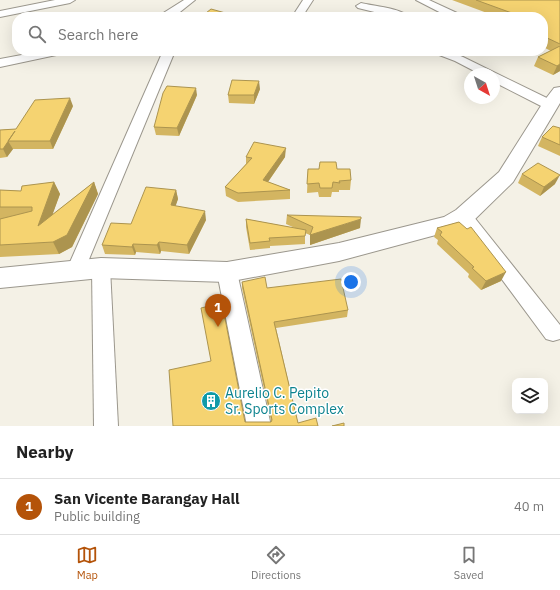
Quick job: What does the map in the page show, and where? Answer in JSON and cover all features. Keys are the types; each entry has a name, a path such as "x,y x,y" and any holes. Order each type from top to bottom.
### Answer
{"street":[{"path":"0,14 70,0"},
{"path":"178,12 190,0"},
{"path":"300,12 308,0"},
{"path":"421,0 447,12"},
{"path":"361,6 391,12"},
{"path":"0,63 36,56"},
{"path":"76,269 167,56"},
{"path":"457,56 478,68"},
{"path":"0,278 76,269 101,268 227,272 339,252 450,223 464,216 506,177 555,99 500,79"},
{"path":"464,216 553,332"},
{"path":"101,268 106,388 106,426"},
{"path":"227,272 259,426"}],"building":[{"path":"476,0 560,0 560,44 548,38 548,12 509,12"},
{"path":"211,9 222,12 207,12"},
{"path":"560,46 560,64 557,66 538,57 548,56 548,52"},
{"path":"232,80 259,81 254,95 228,95"},
{"path":"167,86 196,88 177,128 154,127 163,93"},
{"path":"70,98 50,141 8,141 3,149 0,149 0,130 16,129 35,100"},
{"path":"553,126 560,128 560,145 542,137"},
{"path":"254,142 286,148 263,180 290,190 238,193 225,187 252,158 246,157"},
{"path":"320,162 336,162 337,169 350,169 351,180 339,181 340,183 333,182 332,188 320,188 319,183 307,184 308,169 319,169"},
{"path":"538,163 560,175 544,187 522,174"},
{"path":"54,182 38,226 94,182 67,235 53,242 0,245 0,219 32,211 32,207 0,207 0,190 21,191 22,186"},
{"path":"146,187 176,190 171,205 205,211 187,245 159,242 157,245 133,244 132,247 102,245 111,223 131,224"},
{"path":"287,215 361,217 361,219 310,235 313,227"},
{"path":"246,219 306,230 305,236 269,238 270,241 250,243"},
{"path":"459,222 467,229 471,227 506,272 486,281 472,268 474,267 440,235 442,232 437,228"},
{"path":"265,277 267,288 341,279 348,310 274,322 298,423 316,418 318,426 173,426 169,370 211,361 201,308 222,303 245,422 271,422 272,420 242,282"},
{"path":"344,423 344,426 332,426"}],"place":[{"name":"San Vicente Barangay Hall","path":"218,327"},
{"name":"Aurelio C. Pepito Sr. Sports Complex","path":"211,401"}]}
